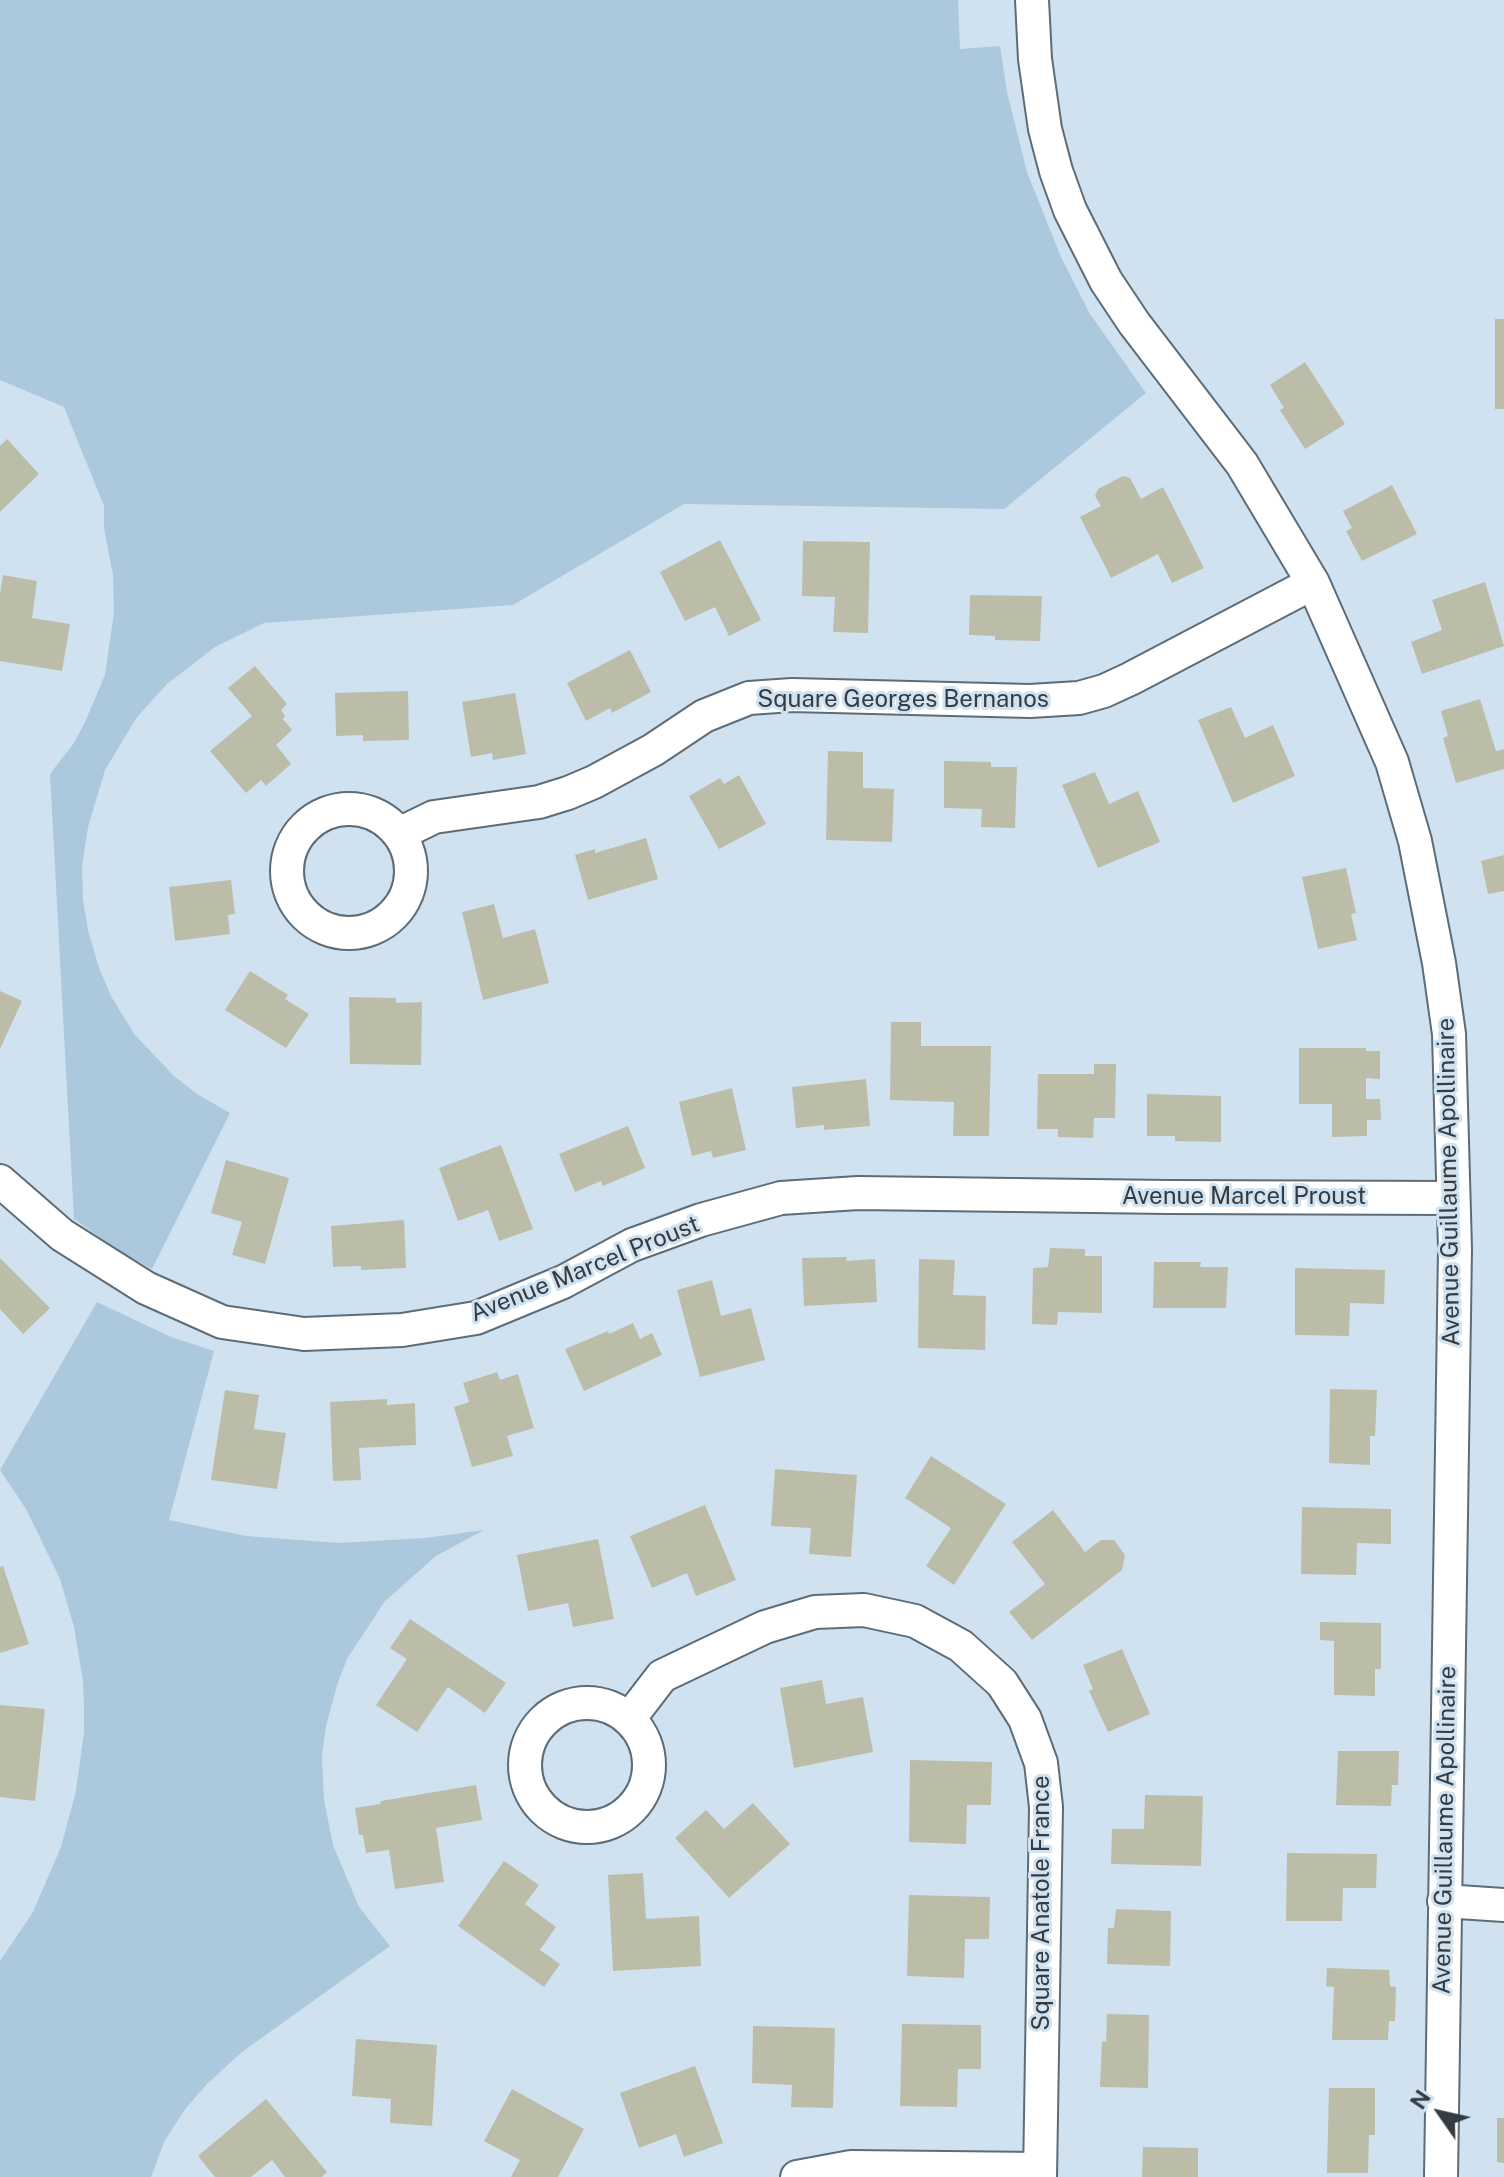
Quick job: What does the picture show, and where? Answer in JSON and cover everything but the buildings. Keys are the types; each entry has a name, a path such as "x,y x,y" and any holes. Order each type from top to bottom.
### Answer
{"street":[{"name":"Avenue Guillaume Apollinaire","path":"1032,0 1035,59 1045,129 1056,171 1087,248 1134,323 1242,464 1313,583 1392,762 1415,841 1439,963 1449,1034 1455,1249 1441,2177"},
{"name":"Square Georges Bernanos","path":"399,834 434,817 539,802 568,793 653,750 704,716 749,698 792,695 1030,701 1079,698 1130,679 1313,583"},
{"name":"Avenue Marcel Proust","path":"0,1181 62,1235 146,1288 222,1322 304,1334 402,1330 476,1318 563,1282 632,1245 701,1220 781,1198 858,1193 1452,1198"},
{"name":"Square Anatole France","path":"629,1719 662,1676 765,1627 815,1612 864,1610 915,1621 961,1646 1002,1683 1025,1719 1041,1763 1046,1807 1040,2173"},
{"path":"1444,1901 1504,1905"},
{"path":"797,2177 851,2167 1040,2173"}],"shaded area":[{"path":"0,0 958,0 960,49 1000,46 1007,92 1027,172 1061,257 1090,314 1146,393 1004,509 684,504 513,605 264,623 215,647 167,684 137,717 105,770 88,827 82,867 88,930 112,998 135,1035 174,1076 230,1113 152,1269 122,1253 74,1219 50,774 74,743 105,675 114,613 113,575 104,528 104,506 64,407 0,380"},
{"path":"97,1302 171,1337 214,1351 169,1520 246,1536 339,1543 425,1538 484,1530 436,1556 385,1601 347,1659 326,1726 322,1755 324,1800 333,1845 359,1907 390,1946 242,2052 207,2084 165,2140 151,2177 0,2177 0,1961 33,1912 61,1847 76,1791 84,1707 74,1627 60,1579 26,1509 0,1470"}]}
